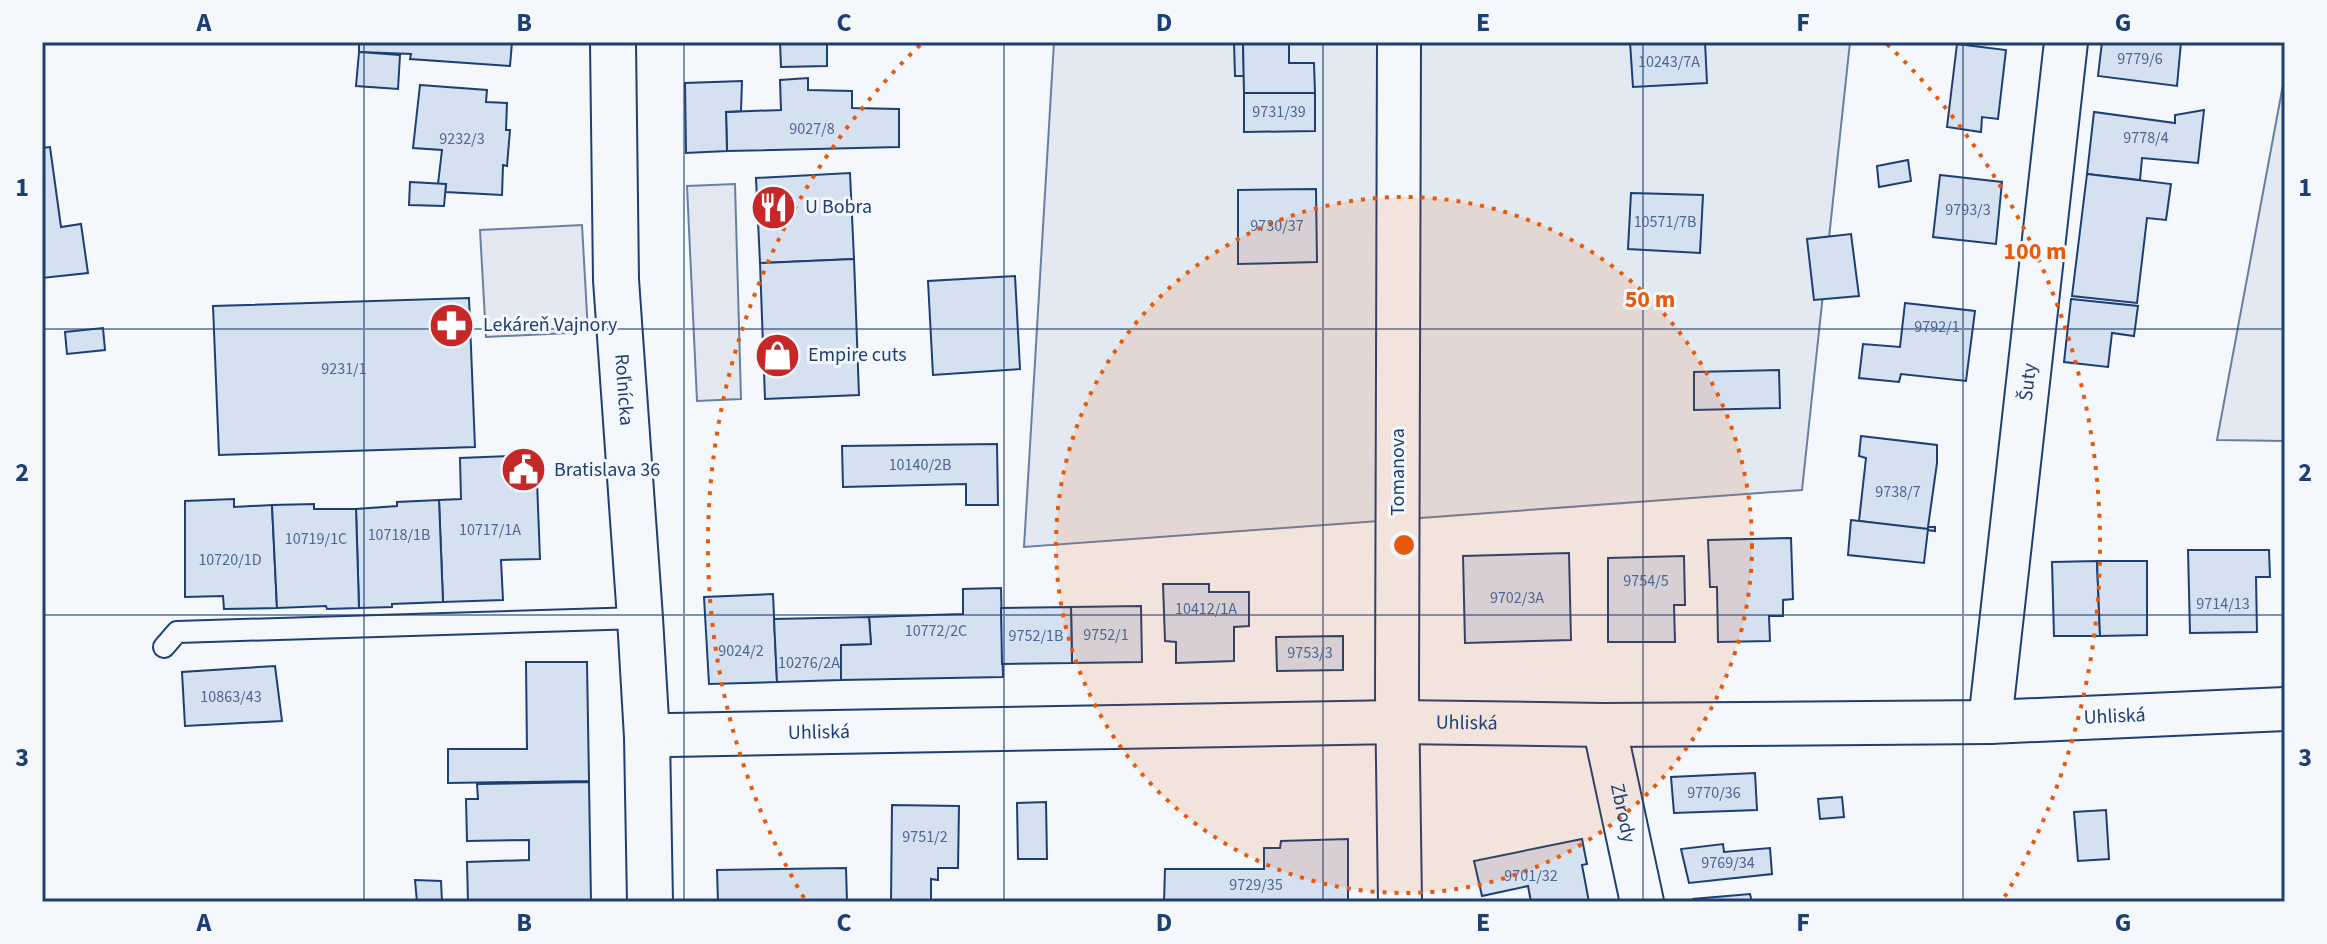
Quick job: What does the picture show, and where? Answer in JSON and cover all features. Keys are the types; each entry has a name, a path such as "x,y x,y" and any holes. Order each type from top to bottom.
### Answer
{"street":[{"name":"Roľnícka","path":"613,42 616,280 647,737 650,902"},
{"name":"Tomanova","path":"1399,42 1400,902"},
{"name":"Šuty","path":"1990,722 2066,42"},
{"name":"Uhliská","path":"647,737 1398,722 1604,725 1990,722 2285,709"},
{"name":"Zbrody","path":"1604,725 1642,902"}],"lane":[{"path":"164,647 177,632 640,618"}],"shaded area":[{"path":"1054,42 1850,42 1802,490 1024,547"},
{"path":"2285,74 2285,441 2217,440"},
{"path":"735,184 741,399 697,401 687,186"},
{"path":"582,225 588,332 486,337 480,230"}],"building":[{"path":"359,42 512,42 510,66 410,59 411,54 359,52"},
{"path":"780,42 827,42 827,66 781,67"},
{"path":"1234,42 1243,42 1244,76 1235,76"},
{"path":"1243,42 1289,42 1289,63 1314,63 1315,93 1244,93"},
{"path":"1630,42 1705,42 1707,83 1633,87"},
{"path":"2102,42 2181,42 2177,86 2098,76"},
{"path":"1957,44 2006,50 1998,119 1982,117 1981,132 1947,127"},
{"path":"359,52 400,55 398,89 356,86"},
{"path":"808,78 808,90 852,91 852,108 899,109 899,147 727,151 726,112 781,110 780,80"},
{"path":"742,81 741,111 726,112 727,151 686,153 685,83"},
{"path":"420,85 487,90 486,102 507,103 506,130 510,130 507,166 503,165 502,195 445,192 446,184 438,184 442,150 413,148"},
{"path":"1244,93 1315,93 1315,131 1244,132"},
{"path":"2204,110 2198,163 2142,158 2140,180 2087,174 2094,112 2175,123 2175,115"},
{"path":"50,147 61,227 81,224 88,273 42,278 42,148"},
{"path":"1908,160 1911,181 1879,187 1877,166"},
{"path":"850,173 854,259 760,263 756,178"},
{"path":"2087,174 2171,184 2166,220 2147,218 2137,303 2072,296"},
{"path":"1940,175 2002,182 1996,244 1933,237"},
{"path":"410,182 446,184 444,206 409,205"},
{"path":"1316,189 1317,262 1238,264 1238,190"},
{"path":"1631,193 1703,195 1700,253 1628,249"},
{"path":"1851,234 1859,296 1814,300 1807,239"},
{"path":"854,259 859,395 765,399 760,263"},
{"path":"1015,276 1020,369 933,375 928,281"},
{"path":"469,298 475,447 219,455 213,306"},
{"path":"2071,299 2138,306 2134,336 2112,333 2108,367 2064,362"},
{"path":"1905,303 1975,311 1966,381 1901,374 1899,382 1859,378 1863,344 1900,347"},
{"path":"103,328 105,350 67,354 65,332"},
{"path":"1779,370 1780,408 1694,410 1694,372"},
{"path":"1861,436 1937,445 1928,527 1935,527 1935,531 1859,521 1866,458 1859,456"},
{"path":"997,444 998,505 966,505 966,484 843,487 842,446"},
{"path":"536,455 540,559 501,560 503,600 443,602 439,500 461,499 460,458"},
{"path":"234,499 234,507 272,505 277,608 224,609 223,596 185,597 185,501"},
{"path":"439,500 443,602 359,608 356,509 397,506 397,502"},
{"path":"314,504 314,509 356,509 359,608 277,608 272,505"},
{"path":"1851,520 1928,529 1924,563 1848,555"},
{"path":"1791,538 1793,599 1783,600 1783,616 1769,616 1770,641 1718,642 1717,587 1710,587 1708,540"},
{"path":"2188,550 2269,550 2270,577 2256,577 2257,632 2190,633"},
{"path":"1569,553 1571,640 1465,643 1463,556"},
{"path":"1684,556 1685,605 1674,605 1675,642 1608,642 1608,558"},
{"path":"2097,561 2100,636 2054,636 2052,562"},
{"path":"2097,561 2147,561 2147,635 2100,636"},
{"path":"1163,584 1209,584 1209,592 1249,592 1249,626 1234,627 1234,661 1176,663 1176,642 1165,641"},
{"path":"1001,588 1003,677 841,680 841,645 871,644 869,617 963,614 963,589"},
{"path":"773,594 777,682 709,684 704,597"},
{"path":"1141,606 1142,662 1072,663 1071,607"},
{"path":"1071,607 1072,663 1002,664 1001,608"},
{"path":"869,617 871,644 841,645 841,680 777,682 774,619"},
{"path":"1343,636 1343,670 1277,671 1276,637"},
{"path":"526,662 587,662 589,781 448,783 448,749 527,749"},
{"path":"275,666 282,721 185,726 182,672"},
{"path":"1755,773 1757,810 1674,813 1671,777"},
{"path":"589,782 591,902 468,902 467,862 529,860 529,840 467,841 466,799 478,799 477,784"},
{"path":"1842,797 1844,817 1820,819 1818,799"},
{"path":"1046,802 1047,859 1018,859 1017,803"},
{"path":"892,805 959,806 958,868 938,868 938,880 931,879 931,902 891,902"},
{"path":"2106,810 2109,859 2078,861 2074,812"},
{"path":"1348,839 1348,901 1164,902 1165,869 1264,869 1264,848 1280,848 1281,841"},
{"path":"1582,839 1587,864 1582,865 1589,902 1531,902 1528,886 1482,896 1474,861"},
{"path":"1723,844 1724,852 1770,848 1772,874 1689,883 1681,849"},
{"path":"846,868 847,902 718,902 717,870"},
{"path":"415,880 441,881 442,902 417,902"},
{"path":"1750,894 1752,902 1694,902 1693,899"}],"place":[{"name":"U Bobra","path":"774,207"},
{"name":"Lekáreň Vajnory","path":"452,325"},
{"name":"Empire cuts","path":"777,355"},
{"name":"Bratislava 36","path":"523,470"}]}
